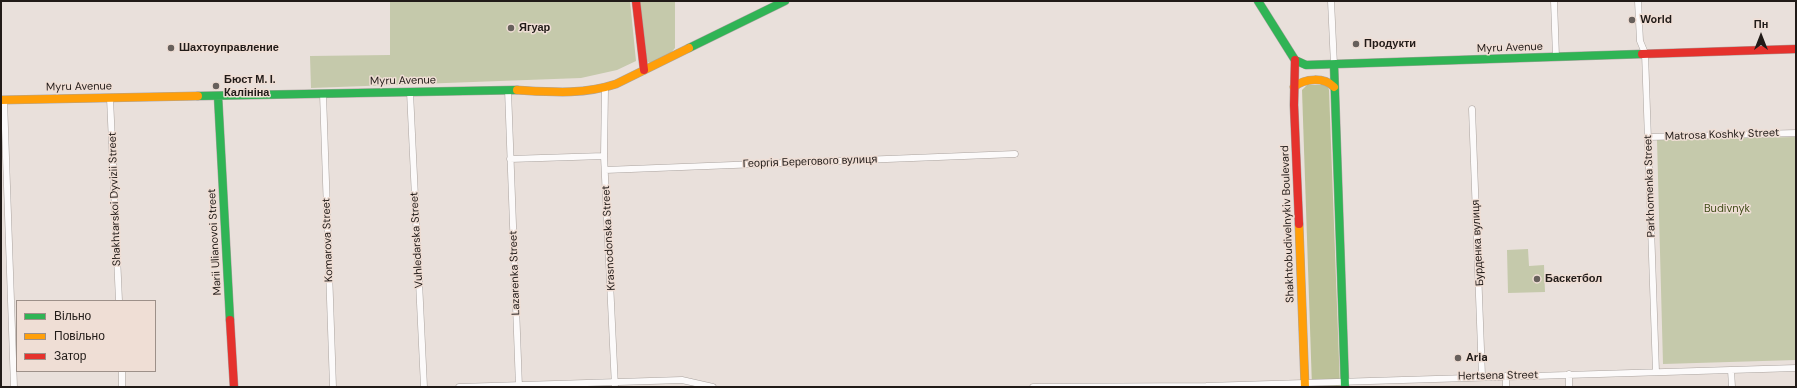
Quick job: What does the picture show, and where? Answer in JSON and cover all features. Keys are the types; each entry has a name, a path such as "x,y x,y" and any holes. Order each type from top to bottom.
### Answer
{"main road":[{"path":"636,1 644,70"},
{"name":"Myru Avenue","path":"3,100 508,90 587,91 605,89 785,1"},
{"path":"1258,1 1294,60"},
{"name":"Myru Avenue","path":"1294,60 1306,65 1334,65 1796,49"},
{"name":"Shakhtobudivelnykiv Boulevard","path":"1294,60 1305,385"},
{"path":"1334,65 1345,384"},
{"path":"1294,87 1300,82 1308,80 1329,82 1334,87"},
{"name":"Marii Ulianovoi Street","path":"218,96 234,387"}],"street":[{"path":"1331,1 1334,65"},
{"path":"1554,1 1556,57"},
{"name":"Parkhomenka Street","path":"1638,1 1640,41 1646,54 1656,372"},
{"name":"Krasnodonska Street","path":"605,89 604,156 606,170 615,384"},
{"name":"Lazarenka Street","path":"508,90 519,386"},
{"name":"Vuhledarska Street","path":"410,92 424,387"},
{"name":"Komarova Street","path":"323,94 333,387"},
{"name":"Shakhtarskoi Dyvizii Street","path":"110,98 119,300"},
{"path":"3,100 14,387"},
{"name":"Бурденка вулиця","path":"1472,109 1482,376"},
{"name":"Matrosa Koshky Street","path":"1648,137 1796,133"},
{"name":"Георгія Берегового вулиця","path":"606,170 1015,154"},
{"path":"510,159 604,156"},
{"name":"Hertsena Street","path":"1033,387 1305,385 1482,376 1796,368"},
{"path":"1732,370 1732,387"},
{"path":"122,372 122,387"},
{"path":"1569,374 1569,387"},
{"path":"1506,376 1506,387"},
{"path":"459,387 615,384 682,380 713,387"}],"green space":[{"name":"Ягуар","path":"390,1 630,1 636,61 617,70 581,78 311,88 310,56 390,55"},
{"path":"638,1 675,1 675,48 669,55 650,63 642,59"},
{"path":"1307,85 1324,85 1328,87 1329,90 1340,387 1312,387 1302,90"},
{"name":"Budivnyk","path":"1796,137 1796,360 1663,364 1657,140"},
{"path":"1528,249 1529,266 1544,265 1545,292 1508,293 1507,250"}],"traffic: fast":[{"path":"689,48 785,1"},
{"path":"1258,1 1295,60 1306,65 1642,54"},
{"path":"1334,65 1345,387"},
{"path":"198,96 517,90"},
{"path":"218,96 230,320"}],"traffic: slow":[{"path":"517,90 567,92 591,90 604,87 616,84 689,48"},
{"path":"1294,87 1309,80 1320,80 1334,87"},
{"path":"1,100 198,96"},
{"path":"1299,224 1305,387"}],"traffic: jam":[{"path":"636,1 644,70"},
{"path":"1642,54 1796,49"},
{"path":"1295,60 1294,105 1299,224"},
{"path":"230,320 234,387"}],"place":[{"name":"World","path":"1632,20"},
{"name":"Ягуар","path":"511,28"},
{"name":"Продукти","path":"1356,44"},
{"name":"Шахтоуправление","path":"171,48"},
{"name":"Бюст М. І. Калініна","path":"216,86"},
{"name":"Баскетбол","path":"1537,279"},
{"name":"Aria","path":"1458,358"}]}
